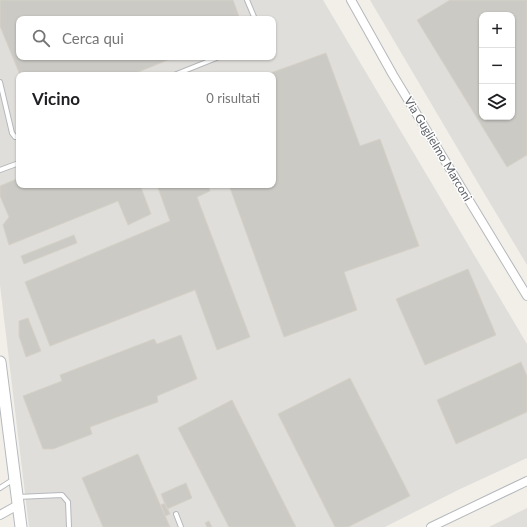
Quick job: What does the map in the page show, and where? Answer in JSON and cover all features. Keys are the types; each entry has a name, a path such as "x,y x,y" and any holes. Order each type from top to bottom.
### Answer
{"street":[{"name":"Via Guglielmo Marconi","path":"351,0 393,75 527,296"},
{"path":"0,362 20,527"},
{"path":"431,527 527,481"},
{"path":"0,515 17,501"}],"lane":[{"path":"247,0 253,16"},
{"path":"182,72 212,60"},
{"path":"0,82 12,133 16,137"},
{"path":"0,170 16,164"},
{"path":"0,488 15,479"},
{"path":"17,501 62,495 68,502 69,527"},
{"path":"176,514 181,527"}],"shaded area":[{"path":"0,0 323,0 527,344 527,458 458,490 385,527 29,527 0,285"},
{"path":"370,0 527,0 527,265 481,188"},
{"path":"527,508 527,527 489,527"}],"building":[{"path":"0,0 233,0 239,16 16,16 16,60 168,60 138,72 19,72 0,26"},
{"path":"450,0 527,0 527,155 507,167 417,20"},
{"path":"326,53 360,146 380,139 419,246 344,272 357,310 284,337 230,188 276,188 276,72 273,72"},
{"path":"16,179 16,188 141,188 151,214 128,225 118,201 9,245 3,225 9,217 0,196 0,186"},
{"path":"158,188 209,188 210,191 197,197 250,337 217,350 195,290 50,346 25,282 170,221"},
{"path":"74,235 77,243 24,264 21,256"},
{"path":"468,269 496,335 425,365 396,299"},
{"path":"28,318 41,351 26,357 19,336 19,321"},
{"path":"181,335 197,379 157,396 158,402 90,427 92,434 53,449 43,449 23,396 62,381 60,375 154,339 157,344"},
{"path":"521,362 527,376 527,412 456,444 437,400"},
{"path":"350,378 410,496 348,527 335,527 278,414"},
{"path":"232,400 296,527 229,527 178,428"},
{"path":"138,454 170,527 103,527 82,478"},
{"path":"186,483 192,498 167,509 161,494"},
{"path":"165,503 170,514 165,516 161,505"},
{"path":"209,521 212,527 207,527 205,523"}]}
